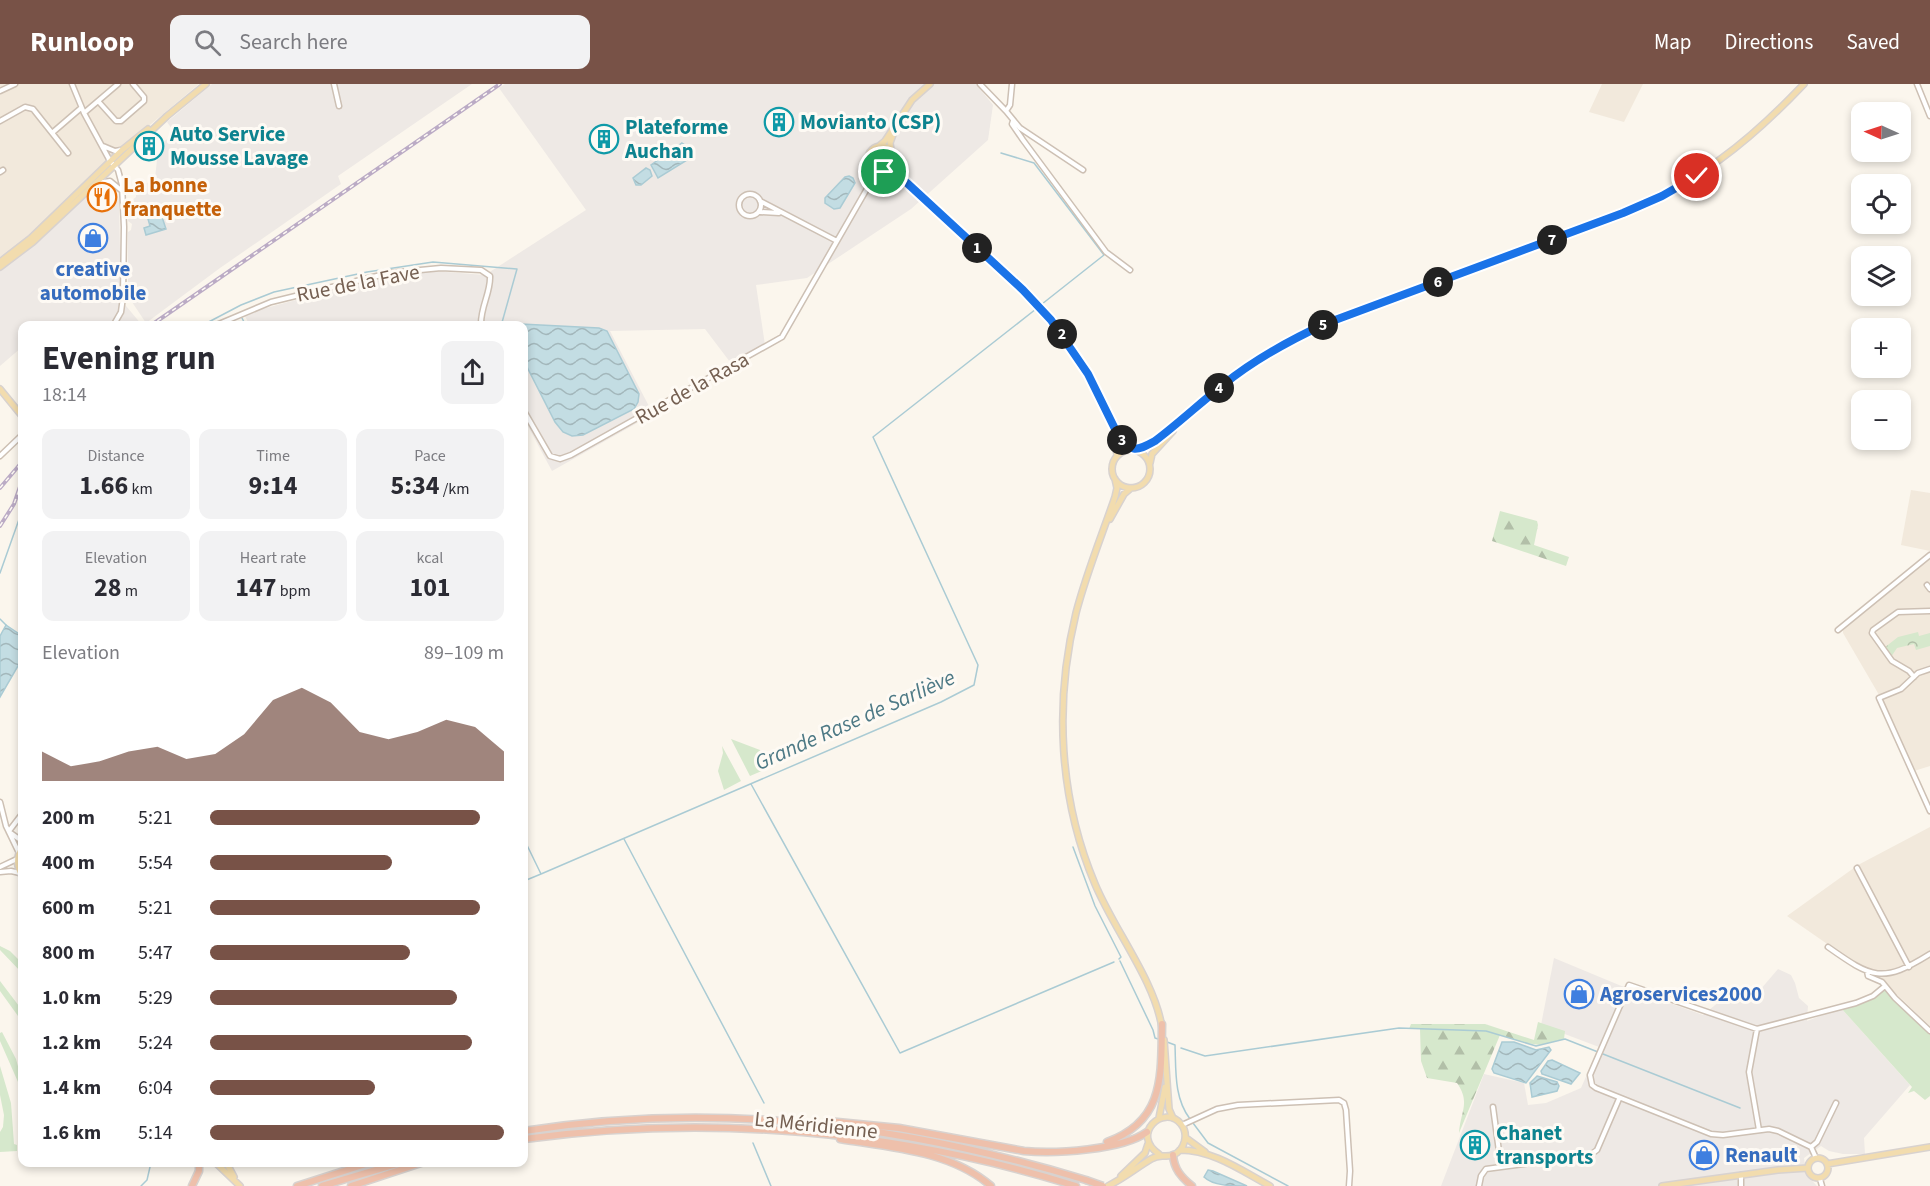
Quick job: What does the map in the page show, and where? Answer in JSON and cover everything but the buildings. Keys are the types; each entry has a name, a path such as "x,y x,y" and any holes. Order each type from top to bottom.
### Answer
{"highway":[{"path":"1060,1153 1092,1146 1121,1136 1143,1119 1153,1105 1159,1089 1162,1023"},
{"name":"La Méridienne","path":"528,1130 588,1123 683,1118 744,1118 809,1122 912,1137 974,1149 1103,1186"},
{"path":"809,1122 834,1121 899,1128 1024,1151 1060,1153 1139,1138 1147,1132"},
{"name":"La Méridienne","path":"528,1139 588,1132 684,1127 744,1127 814,1132 919,1146 994,1163 1076,1186"},
{"path":"814,1132 940,1158 973,1173 991,1186"},
{"path":"1173,1155 1174,1166 1178,1173 1192,1186"},
{"path":"192,1186 200,1167"},
{"path":"297,1186 356,1167"},
{"path":"322,1186 386,1167"},
{"path":"351,1186 408,1167"}],"main road":[{"path":"1,263 112,163 206,84"},
{"path":"907,183 871,166 869,155 885,141 912,100 930,84"},
{"path":"1117,455 1140,449 1155,441 1240,372 1301,335 1327,323 1623,213 1662,196 1697,176 1736,149 1804,84"},
{"path":"1,263 48,228 93,184 122,150 167,116"},
{"path":"896,124 890,143 891,150 894,163 907,183 1035,302 1071,346 1124,443 1144,454 1150,463"},
{"path":"879,146 891,150"},
{"path":"884,171 894,163"},
{"path":"0,389 18,411"},
{"path":"1098,393 1114,434 1117,455 1112,467 1117,488 1077,611 1066,667 1062,724 1066,781 1077,834 1095,885 1150,988 1162,1023 1169,1109 1173,1118 1182,1125 1186,1138 1206,1153 1270,1186"},
{"path":"1115,479 1125,487 1131,488 1147,480 1150,475 1152,454 1182,421"},
{"path":"1100,542 1124,494 1131,488"},
{"path":"1159,1118 1166,1079"},
{"path":"1103,1186 1124,1174 1145,1153 1148,1144 1147,1132 1151,1124 1159,1118 1173,1118"},
{"path":"1148,1144 1159,1154 1173,1155 1180,1150 1186,1138"},
{"path":"1827,1164 1930,1148"},
{"path":"1180,1150 1206,1153"},
{"path":"1108,1186 1129,1175 1159,1154"},
{"path":"1815,1158 1824,1160 1827,1164 1827,1173 1820,1179 1811,1176 1808,1168 1810,1162 1815,1158"},
{"path":"219,1167 240,1186"},
{"path":"229,1167 240,1186"},
{"path":"1662,1186 1808,1168"}],"street":[{"path":"0,91 15,84"},
{"path":"72,84 81,108 118,170 122,191 124,208 123,297 121,312 116,321"},
{"path":"84,113 118,84"},
{"path":"98,101 116,121 121,121 144,101 144,97 133,84"},
{"path":"334,84 339,106"},
{"path":"980,84 1006,111 1013,122 1083,170"},
{"path":"1006,111 1010,105 1012,84"},
{"path":"1917,84 1930,116"},
{"path":"0,122 25,107 33,109 68,153"},
{"path":"52,134 81,108"},
{"path":"1013,122 1012,124 1023,140 1106,252 1130,270"},
{"path":"102,146 115,151 122,150"},
{"path":"867,187 871,166"},
{"path":"783,213 759,212 746,215 741,210 740,203 743,197 750,194 755,195 760,201 799,219 837,241 867,187 884,171"},
{"path":"93,184 110,181 122,191"},
{"path":"759,212 760,201"},
{"name":"Rue de la Rasa","path":"528,418 550,456 555,459 565,458 782,337 837,241"},
{"name":"Rue de la Fave","path":"225,321 285,297 389,273 441,268 481,270 490,276 482,306 481,321"},
{"path":"0,456 18,439"},
{"path":"1838,630 1930,555"},
{"path":"1914,677 1909,671 1892,661 1872,633 1898,612 1930,611"},
{"path":"1930,669 1914,677 1900,689 1879,698 1930,811"},
{"path":"0,802 9,832 18,851"},
{"path":"9,832 18,820"},
{"path":"9,832 18,839"},
{"path":"0,870 18,854"},
{"path":"0,870 13,868 18,871"},
{"path":"1857,868 1909,967"},
{"path":"1828,946 1867,971 1889,973 1909,967 1930,954"},
{"path":"1867,971 1868,976 1880,981 1930,1031"},
{"path":"1815,1158 1810,1147 1770,1129 1723,1135 1711,1134 1619,1099 1592,1085 1590,1075 1629,985 1757,1029 1856,1003 1873,996 1885,986"},
{"path":"1757,1029 1749,1072 1759,1130"},
{"path":"1479,1186 1481,1176 1486,1169 1590,1155 1597,1150 1619,1099"},
{"path":"1182,1125 1217,1109 1238,1105 1339,1100 1344,1103 1346,1110 1349,1186"},
{"path":"1810,1147 1816,1142 1836,1103"},
{"path":"1493,1107 1501,1166"},
{"path":"1741,1175 1741,1186"},
{"path":"1820,1179 1822,1186"}],"shaded area":[{"path":"0,84 199,84 114,155 29,237 0,258"},
{"path":"212,84 472,84 338,176 341,184 149,321 145,321 130,299 137,293 128,286 128,232 132,224 128,221 128,208 136,197 136,190 155,178 161,144 175,133 167,122"},
{"path":"505,84 976,84 993,105 988,140 911,209 807,278 756,285 765,345 730,362 705,329 610,331 653,414 552,471 528,426 528,321 248,321 244,314 389,275 434,271 485,275 586,210 499,88"},
{"path":"1602,84 1643,84 1624,122 1589,112"},
{"path":"109,184 116,190 119,201 121,300 139,321 18,321 18,350 0,366 0,269 42,239 95,186"},
{"path":"1911,490 1930,493 1930,551 1901,545"},
{"path":"1930,552 1930,766 1914,771 1882,700 1843,633 1843,624"},
{"path":"1930,827 1930,1026 1889,987 1787,916 1858,865"},
{"path":"1554,958 1619,985 1703,1015 1731,992 1754,997 1778,969 1791,975 1799,998 1808,1006 1807,1021 1841,1008 1910,1085 1864,1138 1865,1154 1843,1154 1829,1151 1821,1146 1804,1158 1806,1174 1817,1186 1441,1186 1484,1074 1524,1083 1528,1105 1546,1103 1581,1088 1599,1047 1541,1025"}],"green space":[{"path":"1500,511 1537,521 1534,545 1569,557 1566,566 1492,541"},
{"path":"1918,632 1919,636 1930,633 1930,646 1916,650 1914,644 1897,648 1891,657 1884,648 1898,637"},
{"path":"731,739 760,750 769,768 750,776"},
{"path":"722,746 741,781 724,790 718,771 723,753"},
{"path":"0,946 10,951 18,959 18,969 0,950"},
{"path":"0,981 18,1005 18,1016 0,991"},
{"path":"1886,988 1930,1033 1930,1096 1925,1100 1914,1091 1908,1093 1912,1087 1841,1008 1876,996"},
{"path":"1538,1022 1565,1031 1564,1039 1540,1045 1500,1035 1459,1133 1464,1108 1461,1090 1457,1083 1427,1078 1421,1061 1420,1029 1409,1029 1411,1024 1485,1024 1534,1040"},
{"path":"2,1032 16,1059 18,1082 0,1041"},
{"path":"0,1066 11,1103 14,1144 17,1145 17,1151 0,1152 0,1132 4,1115 0,1095"}],"water":[{"path":"682,143 692,157 658,178 651,165"},
{"path":"646,168 650,170 652,176 641,185 636,185 633,178"},
{"path":"849,176 855,183 840,208 834,209 825,203 825,198 845,177"},
{"path":"161,214 166,229 146,235 144,228 150,226 148,219"},
{"path":"528,324 599,328 607,331 639,394 634,409 583,435 572,436 563,432 555,422 528,369"},
{"path":"6,625 18,633 18,666 0,697 0,636"},
{"path":"1502,1042 1514,1042 1536,1050 1549,1047 1551,1050 1526,1083 1494,1073 1492,1069"},
{"path":"1552,1060 1580,1073 1571,1084 1542,1074 1541,1071 1548,1061"},
{"path":"1537,1076 1557,1082 1559,1086 1557,1091 1532,1097 1530,1083"},
{"path":"1208,1170 1247,1186 1229,1186 1212,1182 1204,1177"}],"waterway":[{"name":"Grande Rase de Sarliève","path":"1001,153 1034,163 1104,255 1042,304"},
{"path":"211,321 241,305 274,292 367,272 433,262 517,269 502,321"},
{"name":"Grande Rase de Sarliève","path":"541,874 941,702 974,685 978,665 873,437 1036,309"},
{"path":"0,573 18,522"},
{"path":"0,619 6,625"},
{"path":"751,784 900,1053 1114,962"},
{"path":"624,839 764,1103"},
{"name":"Grande Rase de Sarliève","path":"528,847 541,874 528,879"},
{"path":"1073,847 1095,906 1121,957 1119,959"},
{"path":"1120,961 1155,1038 1158,1039"},
{"path":"1181,1048 1205,1056 1399,1028 1486,1031 1536,1046 1565,1039 1740,1108"},
{"path":"1167,1042 1175,1045 1178,1093 1190,1119"},
{"path":"1193,1123 1208,1143 1288,1186"},
{"path":"753,1143 771,1186"},
{"name":"Grande Rase de Sarliève","path":"141,1186 147,1180 150,1167"}],"railway":[{"path":"157,321 500,84"},
{"path":"0,488 18,467"},
{"path":"0,526 14,504 18,492"}],"place":[{"name":"Movianto (CSP)","path":"779,122"},
{"name":"Plateforme Auchan","path":"604,139"},
{"name":"Auto Service Mousse Lavage","path":"149,146"},
{"name":"La bonne franquette","path":"102,197"},
{"name":"creative automobile","path":"93,238"},
{"name":"Agroservices2000","path":"1579,994"},
{"name":"Chanet transports","path":"1475,1145"},
{"name":"Renault","path":"1704,1155"}],"route":[{"path":"884,172 893,173 907,183 1035,302 1077,355 1117,433 1132,449 1140,449 1155,441 1240,372 1301,335 1327,323 1623,213 1662,196 1697,176"}]}
